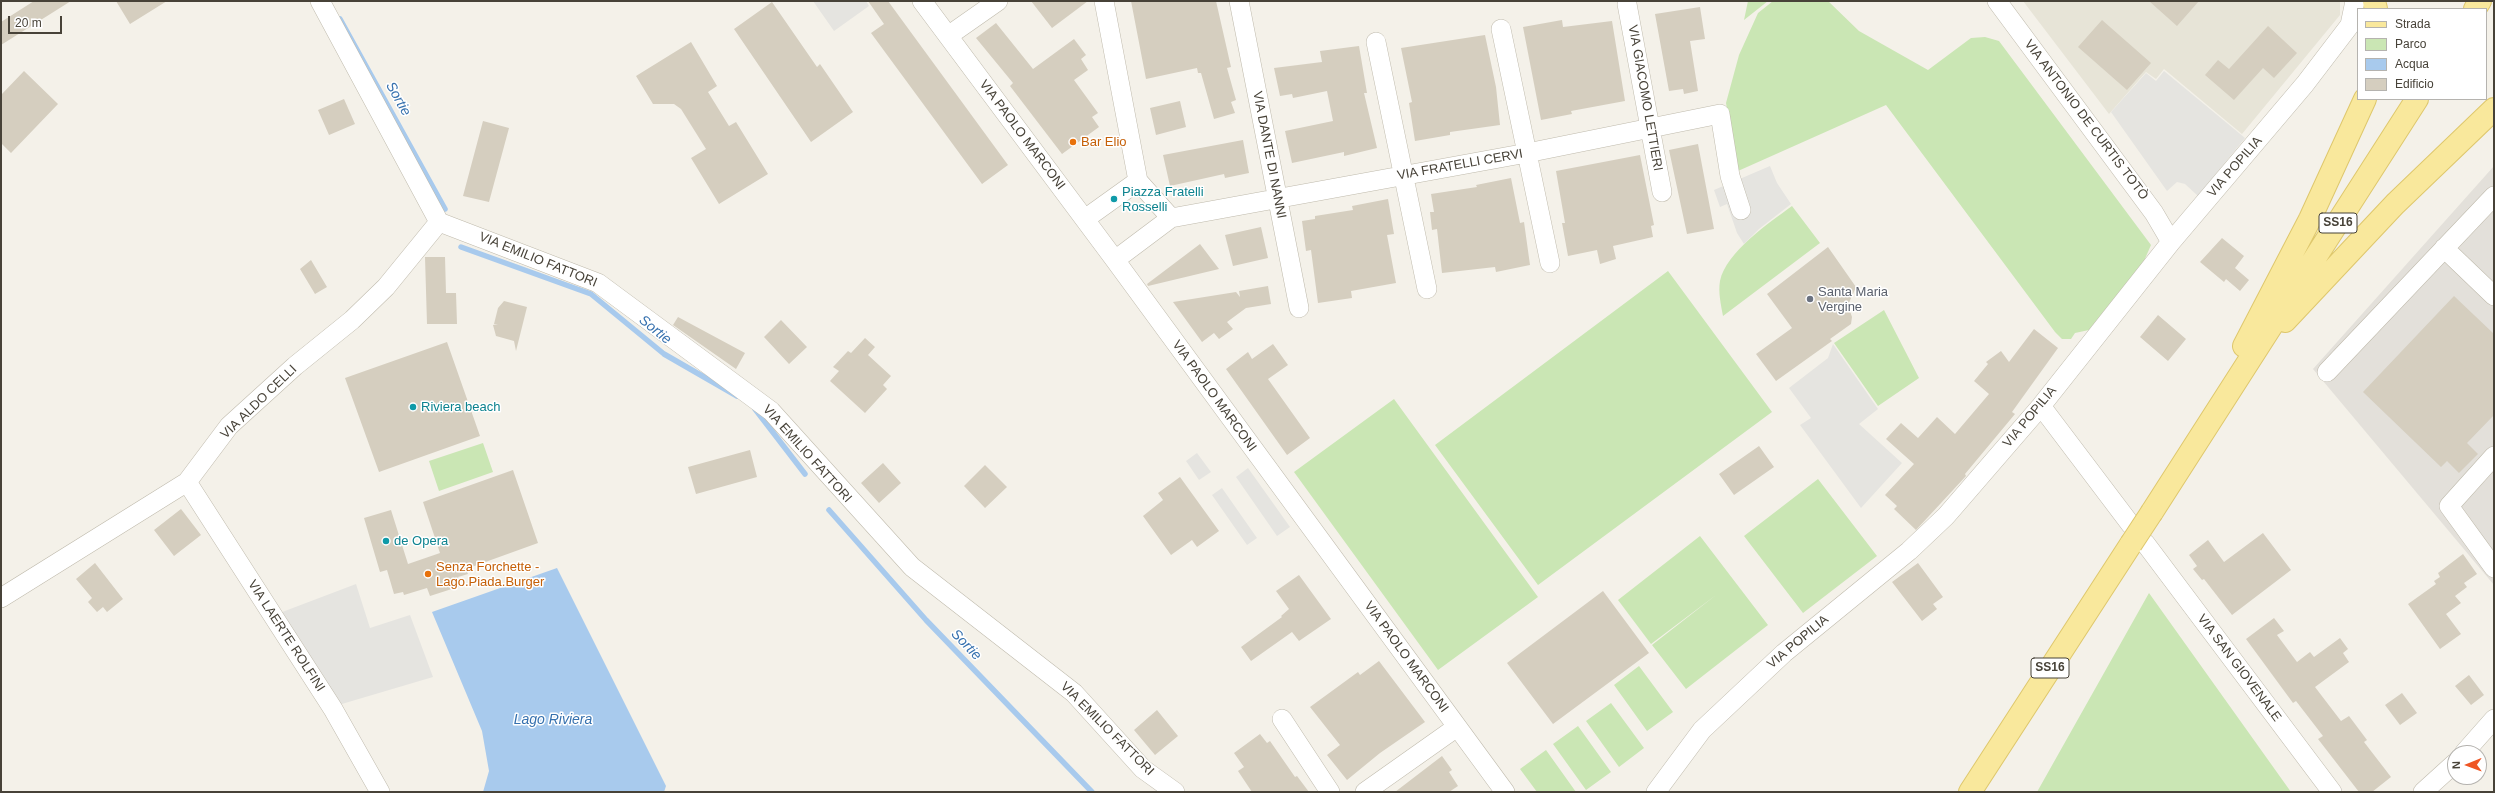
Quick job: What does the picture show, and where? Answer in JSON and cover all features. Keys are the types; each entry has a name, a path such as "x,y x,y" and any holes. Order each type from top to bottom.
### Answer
{"main road":[{"path":"2204,434 2223,386 2310,219 2365,100"},
{"name":"SS16","path":"1970,792 2204,434 2416,100"},
{"path":"2258,347 2299,309 2395,204 2494,109"}],"street":[{"path":"320,1 438,222"},
{"name":"VIA PAOLO MARCONI","path":"922,1 1085,219 1505,792"},
{"path":"948,36 998,1"},
{"path":"1104,1 1138,181 1171,218"},
{"name":"VIA DANTE DI NANNI","path":"1239,1 1299,308"},
{"name":"VIA ANTONIO DE CURTIS TOTÒ","path":"1997,1 2154,213 2171,242"},
{"name":"VIA POPILIA","path":"1656,792 1702,730 1784,653 1909,551 1946,516 2041,406 2171,242 2305,84 2350,25 2355,1"},
{"name":"VIA GIACOMO LETTIERI","path":"1627,4 1662,192"},
{"path":"1501,29 1550,263"},
{"path":"1376,42 1405,174 1427,289"},
{"name":"VIA FRATELLI CERVI","path":"1115,260 1171,218 1405,174 1527,153 1720,114 1730,176 1741,210"},
{"path":"1085,219 1138,181"},
{"path":"2327,372 2494,196"},
{"name":"VIA ALDO CELLI","path":"1,598 187,482 229,426 386,288 438,222"},
{"name":"VIA EMILIO FATTORI","path":"438,222 598,282 771,410 912,567 1074,694 1143,769 1175,792"},
{"path":"2444,248 2494,296"},
{"name":"VIA SAN GIOVENALE","path":"2041,406 2136,537 2332,792"},
{"path":"2494,456 2449,506 2494,568"},
{"name":"VIA LAERTE ROLFINI","path":"187,482 333,709 380,792"},
{"path":"1282,719 1330,792"},
{"path":"2471,745 2494,719"},
{"path":"1365,792 1457,727"},
{"path":"2423,792 2447,770"}],"shaded area":[{"path":"813,1 866,1 869,6 834,31"},
{"path":"2023,1 2340,1 2340,15 2242,134 2164,69 2156,79 2146,72 2109,114"},
{"path":"2164,71 2245,138 2198,196 2185,184 2177,182 2167,191 2111,112 2146,73 2156,81"},
{"path":"1770,166 1777,183 1791,204 1759,229 1744,244 1737,233 1727,204 1720,207 1714,190"},
{"path":"2494,166 2494,585 2313,369"},
{"path":"1833,344 1878,409 1859,424 1902,463 1861,508 1800,425 1811,418 1789,388 1828,358"},
{"path":"1197,453 1211,472 1199,480 1186,461"},
{"path":"1248,468 1290,527 1277,536 1236,477"},
{"path":"1222,488 1257,538 1247,545 1212,495"},
{"path":"356,584 370,628 410,615 433,677 335,706 277,614"}],"green space":[{"path":"1748,1 1768,1 1744,20"},
{"path":"1773,1 1828,1 1859,31 1928,70 1971,38 1985,37 1999,41 2151,245 2144,261 2089,330 2075,333 2071,339 2062,339 2055,332 1886,105 1738,171 1726,103 1739,55 1758,13"},
{"path":"1792,206 1820,243 1723,316 1719,285 1724,270 1739,249"},
{"path":"1668,271 1772,412 1538,585 1435,445"},
{"path":"1884,310 1919,378 1878,406 1834,343"},
{"path":"1394,399 1538,597 1438,670 1294,472"},
{"path":"483,443 493,472 439,491 429,461"},
{"path":"1818,479 1877,556 1803,613 1744,536"},
{"path":"1700,536 1768,625 1686,689 1652,645 1716,595 1651,644 1618,600"},
{"path":"2149,593 2291,792 2037,792"},
{"path":"1639,666 1673,712 1647,731 1614,685"},
{"path":"1611,703 1644,748 1619,767 1586,721"},
{"path":"1578,726 1611,772 1586,790 1553,744"},
{"path":"1546,750 1576,792 1537,792 1520,769"}],"water":[{"name":"Lago Riviera","path":"557,568 666,786 664,792 483,792 489,771 482,731 432,612"}],"building":[{"path":"34,1 71,1 1,45 1,22"},
{"path":"116,1 167,1 130,24"},
{"path":"868,1 888,1 1008,165 982,184 871,33 884,24"},
{"path":"1031,1 1088,1 1052,28"},
{"path":"1131,1 1216,1 1231,67 1227,68 1236,100 1231,102 1235,113 1214,119 1201,73 1198,73 1197,68 1146,79"},
{"path":"2149,1 2199,1 2177,26"},
{"path":"772,2 817,67 820,64 853,112 811,142 734,29"},
{"path":"1700,7 1705,39 1690,41 1698,91 1684,94 1683,89 1669,91 1655,14"},
{"path":"1562,20 1563,27 1612,21 1625,101 1571,111 1572,114 1541,120 1523,27"},
{"path":"2102,20 2151,63 2127,90 2078,47"},
{"path":"996,23 1033,69 1074,39 1086,55 1081,59 1088,70 1074,80 1098,113 1092,117 1099,127 1062,154 1010,86 1013,83 976,38"},
{"path":"2268,26 2297,53 2274,78 2263,68 2234,100 2205,75 2218,60 2229,69"},
{"path":"1485,35 1496,87 1500,125 1450,132 1450,135 1415,141 1409,103 1412,102 1401,48"},
{"path":"691,42 717,86 708,92 729,126 736,122 768,174 719,204 691,158 706,149 681,109 674,104 653,104 636,76"},
{"path":"1359,46 1367,93 1364,93 1377,148 1344,156 1344,152 1292,163 1285,131 1333,121 1327,91 1293,98 1292,94 1280,96 1274,68 1322,62 1320,51"},
{"path":"24,71 58,104 11,153 1,143 1,95"},
{"path":"344,99 355,124 329,135 318,110"},
{"path":"1180,101 1186,127 1156,135 1150,108"},
{"path":"483,121 509,128 489,202 463,196"},
{"path":"1243,140 1249,173 1225,178 1224,174 1170,186 1163,155"},
{"path":"1698,144 1714,229 1687,234 1669,150"},
{"path":"1640,155 1654,225 1651,226 1653,237 1613,246 1616,259 1600,264 1597,250 1568,256 1562,223 1565,223 1556,171"},
{"path":"1511,178 1520,223 1524,222 1530,265 1496,272 1495,267 1442,273 1437,229 1432,230 1430,212 1434,212 1431,194 1477,187 1476,185"},
{"path":"1388,199 1394,234 1387,235 1396,283 1351,291 1352,298 1318,303 1311,250 1306,251 1302,221 1315,219 1315,216 1353,210 1352,206"},
{"path":"1261,227 1268,258 1233,266 1225,235"},
{"path":"2222,238 2244,256 2235,268 2249,280 2240,291 2226,279 2224,282 2200,262"},
{"path":"1200,244 1219,269 1148,286 1147,284"},
{"name":"Santa Maria Vergine","path":"1828,247 1856,287 1848,305 1852,317 1851,324 1830,339 1832,341 1776,381 1756,354 1792,328 1767,294"},
{"path":"425,257 445,257 446,293 456,293 457,324 427,324"},
{"path":"311,260 327,287 315,294 300,269"},
{"path":"1268,286 1271,304 1246,308 1227,322 1233,329 1219,339 1214,333 1202,342 1173,302 1236,292 1240,297 1239,291"},
{"path":"2454,296 2494,334 2494,415 2467,443 2478,454 2459,473 2447,461 2441,467 2363,392"},
{"path":"504,301 527,307 516,351 514,341 496,336 493,325 498,324 494,324 498,308"},
{"path":"2158,315 2186,339 2168,361 2140,337"},
{"path":"678,317 745,353 736,369 673,325"},
{"path":"781,320 807,347 789,364 764,337"},
{"path":"2034,329 2058,348 2012,412 2015,414 1965,474 1966,476 1916,530 1894,509 1897,506 1885,495 1914,464 1886,439 1901,423 1918,438 1937,417 1955,434 1989,394 1974,381 1988,364 1986,362 2001,351 2009,362"},
{"path":"865,338 875,347 868,355 891,376 883,385 887,389 865,413 830,381 839,371 833,367 848,351 851,353"},
{"name":"Riviera beach","path":"447,342 480,436 379,472 345,378"},
{"path":"1273,344 1288,365 1268,379 1310,438 1287,455 1226,369 1248,352 1252,359"},
{"path":"1759,446 1774,467 1734,495 1719,474"},
{"path":"750,450 757,477 696,494 688,467"},
{"path":"883,463 901,483 879,503 861,483"},
{"path":"985,465 1007,487 985,508 964,486"},
{"path":"513,470 538,543 466,569 468,574 458,577 461,586 430,596 427,588 404,595 403,592 394,594 387,570 380,572 364,518 391,510 408,564 440,553 423,502"},
{"path":"1180,477 1219,531 1197,547 1192,540 1171,555 1143,516 1163,500 1158,493"},
{"path":"181,509 201,535 174,556 154,530"},
{"path":"2263,533 2291,570 2232,615 2204,579 2202,580 2193,569 2197,566 2189,555 2208,540 2224,562"},
{"path":"2463,554 2477,574 2464,583 2467,587 2455,596 2461,603 2446,614 2461,634 2440,649 2408,604 2436,584 2434,581 2440,577 2438,573"},
{"path":"95,563 123,599 107,612 103,607 97,612 88,602 92,598 76,579"},
{"path":"1918,563 1943,597 1933,604 1937,609 1922,621 1892,582"},
{"path":"1299,575 1331,619 1299,641 1292,632 1251,661 1241,647 1282,617 1281,616 1289,609 1276,591"},
{"path":"1603,591 1649,653 1553,724 1507,663"},
{"path":"2274,618 2284,631 2277,635 2297,662 2310,652 2314,657 2340,638 2348,649 2343,653 2349,662 2315,687 2341,721 2349,716 2367,740 2364,742 2391,777 2372,792 2359,792 2318,739 2323,736 2296,701 2293,703 2246,639"},
{"path":"1379,661 1425,722 1380,753 1347,780 1327,755 1340,745 1310,707 1358,672 1360,675"},
{"path":"2469,675 2484,695 2471,705 2455,686"},
{"path":"2402,693 2417,713 2400,725 2385,705"},
{"path":"1157,710 1178,736 1155,755 1134,730"},
{"path":"1260,734 1267,743 1270,741 1295,777 1297,776 1309,792 1252,792 1238,771 1244,767 1234,753"},
{"path":"1442,756 1452,770 1449,772 1458,786 1449,792 1395,792"}],"waterway":[{"name":"Sortie","path":"340,19 445,209"},
{"name":"Sortie","path":"461,247 591,294 664,354 737,396"},
{"name":"Sortie","path":"755,409 805,474"},
{"name":"Sortie","path":"829,510 926,620 1092,792"}],"place":[{"name":"Bar Elio","path":"1073,142"},
{"name":"Piazza Fratelli Rosselli","path":"1114,199"},
{"name":"Santa Maria Vergine","path":"1810,299"},
{"name":"Riviera beach","path":"413,407"},
{"name":"de Opera","path":"386,541"},
{"name":"Senza Forchette - Lago.Piada.Burger","path":"428,574"}]}
